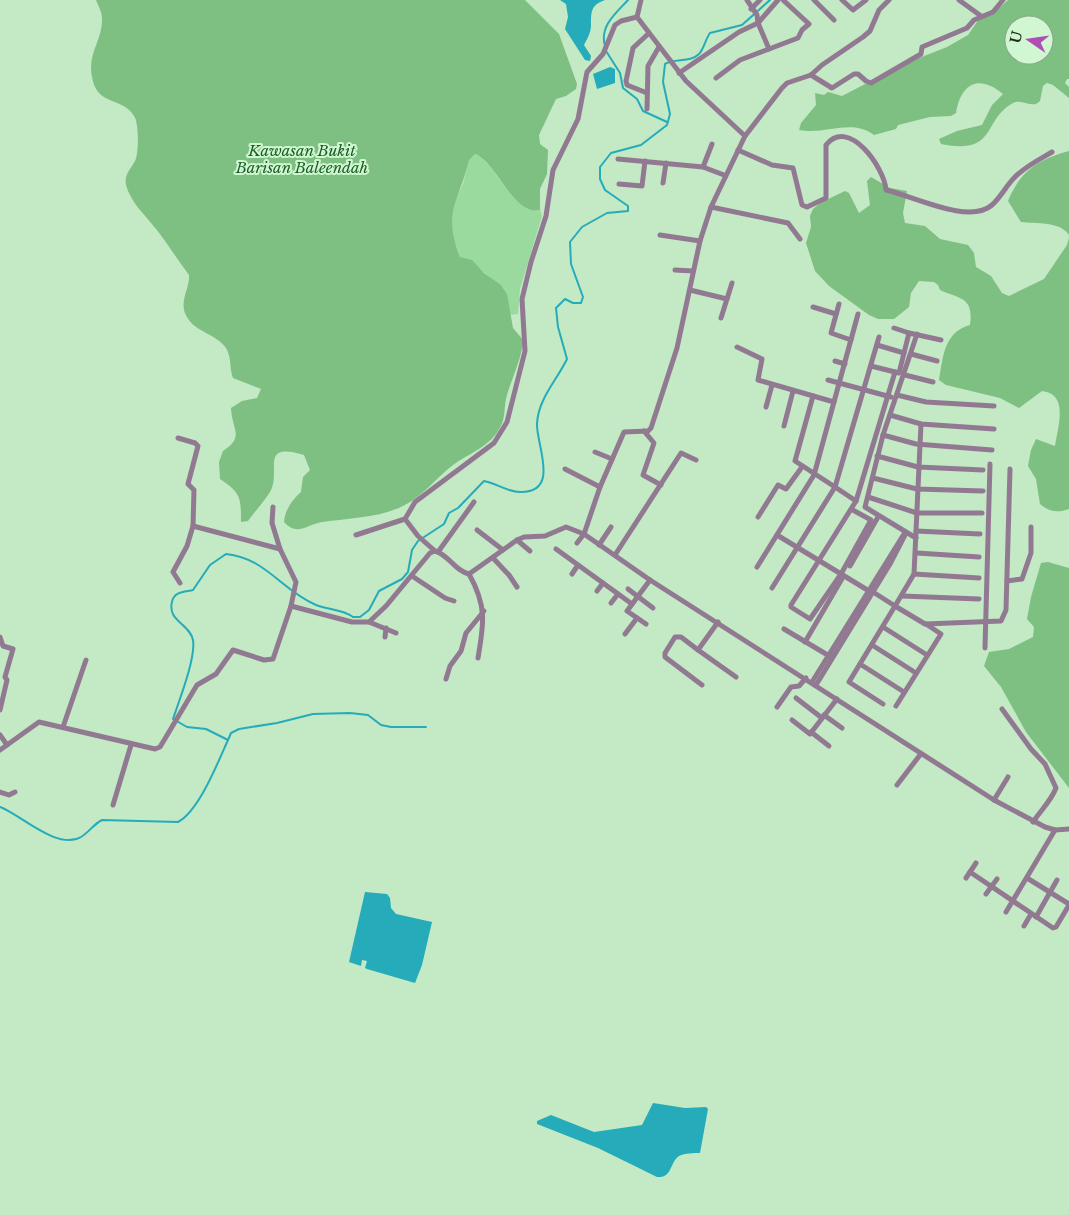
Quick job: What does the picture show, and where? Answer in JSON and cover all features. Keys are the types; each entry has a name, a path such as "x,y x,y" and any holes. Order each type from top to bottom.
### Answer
{"street":[{"path":"636,17 641,0"},
{"path":"747,0 757,15 769,49"},
{"path":"752,10 760,0"},
{"path":"679,73 739,32 758,22 778,0"},
{"path":"716,78 740,60 798,38 802,30 809,24 783,0"},
{"path":"814,0 834,20"},
{"path":"842,0 853,10 866,0"},
{"path":"578,543 584,534 600,487 624,432 644,431 651,428 677,348 700,241 724,176 745,136 782,88 788,83 811,75 870,31 879,10 889,0"},
{"path":"959,0 981,16"},
{"path":"811,75 832,88 854,74 871,83 920,54 922,46 967,28 981,16 993,12 1000,1"},
{"path":"636,17 679,73 714,110 745,136"},
{"path":"356,535 405,520 415,502 494,443 503,431 525,351 522,299 531,262 546,216 553,170 578,119 587,72 603,54 615,25 621,20 636,17"},
{"path":"647,93 627,85 626,81 633,48 648,34"},
{"path":"647,109 648,66 659,47"},
{"path":"738,150 772,165 793,168 802,205 807,208 826,198 826,145 832,140 851,138 858,142 872,159 886,181 886,190 906,195 934,206 977,212 993,204 1015,176 1052,152"},
{"path":"703,167 712,144"},
{"path":"618,159 703,167 724,176"},
{"path":"619,184 642,186 645,161"},
{"path":"663,183 666,163"},
{"path":"711,207 788,223 800,239"},
{"path":"660,234 700,241"},
{"path":"675,270 693,271"},
{"path":"721,318 732,283"},
{"path":"690,290 727,299"},
{"path":"839,304 832,334 851,340"},
{"path":"814,307 836,314"},
{"path":"757,567 814,475 858,314"},
{"path":"894,328 941,340"},
{"path":"871,366 899,373 910,333"},
{"path":"916,538 878,517 865,507 883,435 905,375 917,334"},
{"path":"772,588 835,487 879,337"},
{"path":"877,345 904,353"},
{"path":"737,347 762,359 758,380 834,402"},
{"path":"911,354 937,361"},
{"path":"834,361 845,364"},
{"path":"851,509 871,520 843,575 812,619 791,607 818,559 856,501 894,372"},
{"path":"905,375 933,382"},
{"path":"828,380 864,388 888,396 926,402 994,406"},
{"path":"766,408 772,385"},
{"path":"784,426 793,391"},
{"path":"813,396 795,461 856,501"},
{"path":"890,415 921,424 994,428"},
{"path":"883,704 849,682 914,574 921,424"},
{"path":"644,431 654,442 642,475 661,485"},
{"path":"883,435 919,445 992,450"},
{"path":"178,438 196,443 198,446 188,484 194,490 193,526 187,546 174,571 180,584"},
{"path":"595,452 612,459"},
{"path":"615,555 681,453 696,460"},
{"path":"877,456 918,467 983,470"},
{"path":"985,648 990,464"},
{"path":"758,517 778,485 786,489 802,466"},
{"path":"565,469 600,487"},
{"path":"925,624 1001,621 1004,618 1006,610 1010,469"},
{"path":"873,478 918,488 983,491"},
{"path":"868,497 917,513 982,513"},
{"path":"369,622 412,576 427,556 436,551 474,502"},
{"path":"0,750 34,723 43,722 131,745 150,749 158,748 197,685 216,674 233,650 264,660 273,659 295,592 294,576 280,549 272,523 273,506"},
{"path":"805,642 878,517"},
{"path":"405,520 420,538 436,551 446,556 462,572 469,574 482,599 484,611 478,658"},
{"path":"193,526 280,549"},
{"path":"1007,581 1022,579 1031,553 1031,526"},
{"path":"469,574 524,537 545,536 566,527 584,534 650,580 994,800 1033,822 1055,830 1069,829"},
{"path":"600,545 611,527"},
{"path":"477,530 503,550"},
{"path":"916,531 980,534"},
{"path":"814,684 871,592 900,539 906,533"},
{"path":"777,535 941,634 896,706"},
{"path":"517,540 530,550"},
{"path":"556,549 632,604"},
{"path":"916,553 979,557"},
{"path":"493,558 517,588"},
{"path":"572,574 578,565"},
{"path":"914,574 979,578"},
{"path":"412,576 444,598 454,601"},
{"path":"646,624 628,611 650,580"},
{"path":"597,591 603,583"},
{"path":"628,589 654,608"},
{"path":"611,603 618,594"},
{"path":"902,596 979,599"},
{"path":"291,606 352,622 369,622 396,633"},
{"path":"446,679 450,666 461,650 466,633 484,611"},
{"path":"625,634 637,618"},
{"path":"698,650 718,622"},
{"path":"883,627 928,655"},
{"path":"385,638 386,628"},
{"path":"784,629 831,656"},
{"path":"0,637 3,646 13,649 5,677 7,680 0,710"},
{"path":"702,686 665,657 665,653 675,637 680,637 736,677"},
{"path":"872,645 916,673"},
{"path":"63,727 86,660"},
{"path":"860,664 904,692"},
{"path":"777,708 791,688 799,686 806,678"},
{"path":"796,698 842,728"},
{"path":"811,732 836,699"},
{"path":"1002,709 1030,749 1045,764 1056,788 1051,800 1044,805 1033,822"},
{"path":"792,720 829,746"},
{"path":"0,735 7,745"},
{"path":"113,805 131,745"},
{"path":"897,785 920,754"},
{"path":"994,800 1008,778"},
{"path":"0,792 10,795 15,792"},
{"path":"1006,912 1055,830"},
{"path":"966,878 976,863"},
{"path":"970,872 1033,916 1055,928 1069,904 1027,878"},
{"path":"986,894 997,879"},
{"path":"1024,926 1050,893 1057,880"}],"green space":[{"name":"Kawasan Bukit Barisan Baleendah","path":"96,0 525,0 559,34 577,84 576,89 566,96 556,99 539,135 540,144 548,150 547,174 540,189 540,210 530,210 522,205 513,197 491,167 475,154 469,160 452,218 452,229 460,257 472,260 484,273 501,285 507,294 513,328 523,340 519,361 507,395 503,422 489,442 453,465 410,502 384,513 322,522 293,529 284,522 287,509 301,492 303,477 310,470 304,455 281,452 276,455 274,461 273,484 270,492 248,521 241,522 240,501 236,492 220,479 219,462 223,451 234,441 236,433 231,408 242,401 257,398 261,389 233,378 226,348 222,343 198,328 188,319 184,308 184,299 189,275 161,235 130,196 126,185 126,178 135,161 137,152 136,119 129,110 99,93 95,86 91,68 93,54 102,26 101,11"},
{"path":"1008,0 1069,0 1069,79 1065,83 1069,87 1069,98 1053,85 1047,83 1043,86 1040,101 1036,104 1013,103 1003,110 980,141 972,145 941,144 939,139 957,131 982,125 992,105 1003,94 986,84 979,83 967,89 958,103 956,113 951,116 930,117 898,125 896,129 874,135 866,130 848,127 809,131 799,130 801,123 816,105 815,93 824,95 828,92 842,96 904,64 947,47 968,35 979,19 996,11"},
{"path":"1069,151 1069,235 1060,227 1054,225 1021,222 1008,201 1018,182 1040,162"},
{"path":"475,154 491,167 513,197 530,210 540,210 542,216 520,289 518,314 510,315 504,289 480,269 460,257 451,232 450,222 456,198 463,184 469,160"},
{"path":"871,177 890,188 907,191 903,213 905,223 925,226 940,239 968,245 974,253 976,267 991,276 1002,293 1009,296 1044,279 1067,245 1069,238 1069,509 1054,511 1040,504 1036,479 1028,466 1031,450 1036,439 1055,446 1060,412 1056,398 1050,393 1042,391 1019,408 1000,398 946,385 939,380 944,354 950,339 961,328 970,325 970,309 964,300 940,290 934,282 919,281 911,293 909,307 894,319 878,319 869,315 829,286 815,271 806,243 811,227 810,216 813,209 820,203 845,191 849,193 859,213 870,205 867,181"},
{"path":"1048,562 1069,568 1069,788 1026,732 1001,687 984,666 989,652 1009,649 1033,637 1034,627 1027,619 1031,597 1041,563"}],"water":[{"path":"560,0 605,0 594,6 592,12 589,36 584,45 591,56 590,61 585,60 565,29 568,17 566,4"},
{"path":"610,67 615,69 615,83 597,89 593,74"},
{"path":"365,892 387,894 390,898 391,908 396,914 432,922 422,965 415,983 367,969 365,968 367,961 362,960 361,966 349,962"},
{"path":"653,1103 685,1108 706,1107 708,1109 700,1153 679,1156 668,1173 662,1177 657,1177 598,1148 537,1124 537,1121 551,1115 594,1132 642,1125"}],"waterway":[{"path":"605,46 604,39 607,26 628,0"},
{"path":"0,807 50,836 71,840 81,837 102,820 178,822 186,816 200,797 228,740 206,729 187,727 173,719 186,679 193,648 191,635 173,614 171,608 175,596 193,590 210,565 226,554 240,557 263,568 304,599 316,605 344,612 353,617 360,617 369,610 379,591 402,579 408,572 412,550 418,541 444,524 449,513 458,508 484,481 511,491 520,492 532,490 540,485 544,466 538,433 538,415 544,398 567,359 558,327 556,308 565,299 573,303 581,303 583,297 571,264 570,242 582,227 607,213 628,211 628,206 605,190 600,179 600,167 611,153 641,145 667,125 670,114 663,82 665,64 695,57 701,52 710,33 742,25 770,0"},
{"path":"606,51 620,73 623,88 637,99 643,111 667,122"},
{"path":"228,740 231,733 239,729 277,723 313,714 350,713 368,715 381,725 391,727 426,727"}]}
